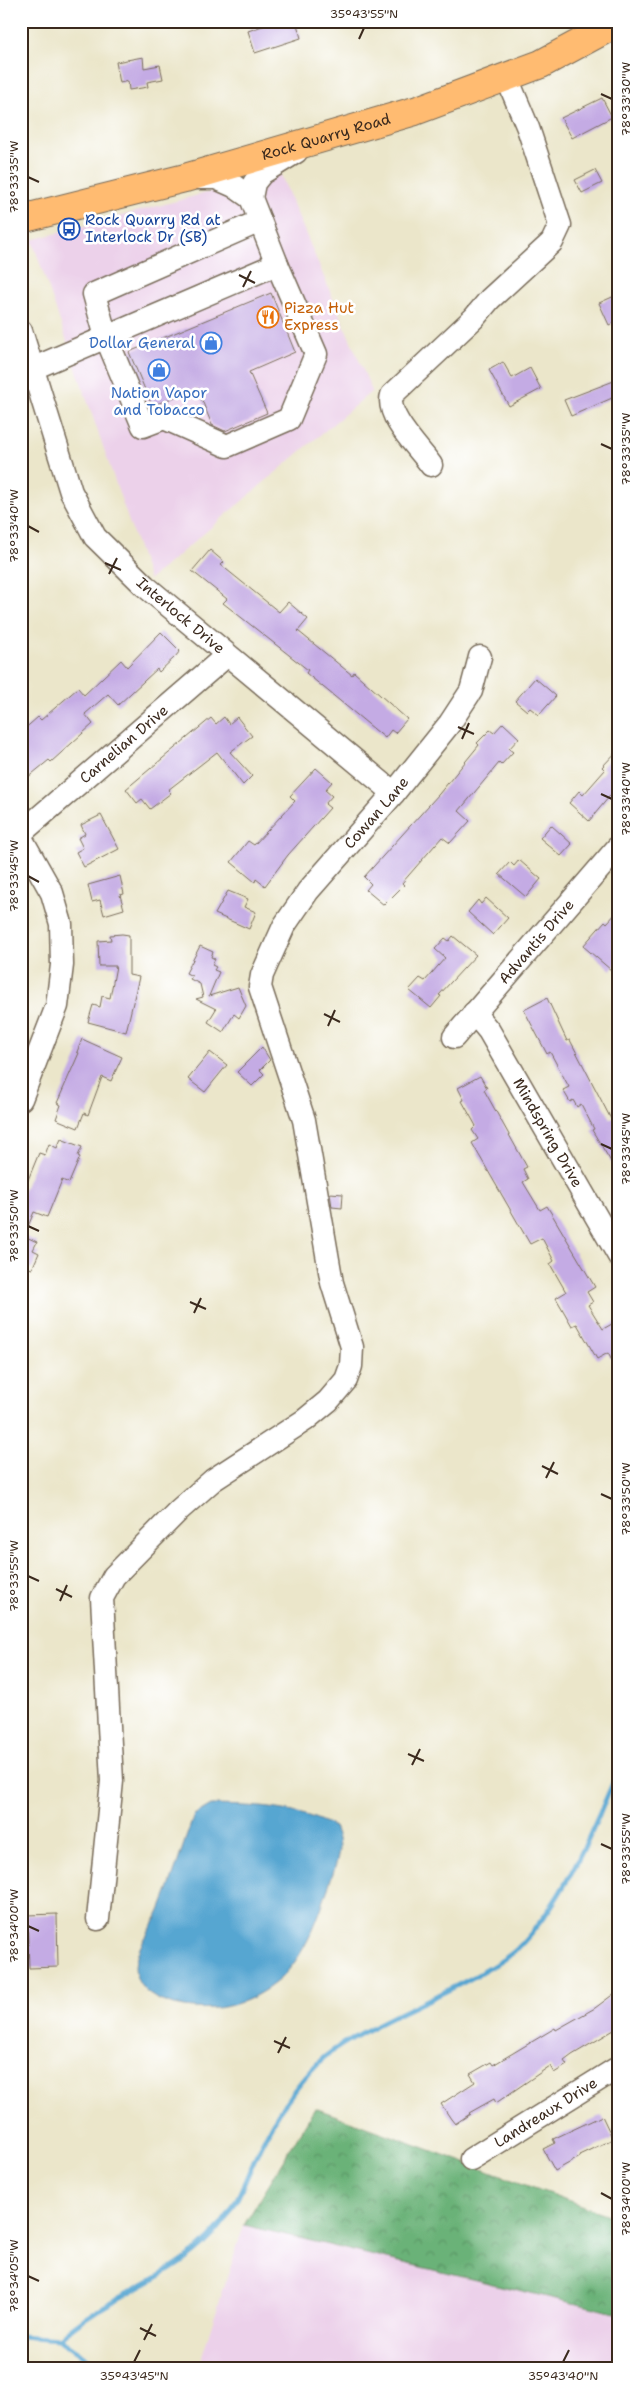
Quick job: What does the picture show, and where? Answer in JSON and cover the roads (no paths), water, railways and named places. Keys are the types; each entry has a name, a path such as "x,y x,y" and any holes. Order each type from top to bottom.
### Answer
{"main road":[{"name":"Rock Quarry Road","path":"21,219 185,178 328,135 415,112 541,64 619,22"}],"street":[{"path":"431,465 394,416 390,406 392,395 474,318 490,299 552,242 560,225 528,128 506,78"},
{"path":"251,198 254,183 262,173 328,135"},
{"path":"185,178 216,178 234,186 251,198 316,354 289,419 227,446 164,418 143,426 106,337 94,294 260,220"},
{"path":"34,368 277,264"},
{"name":"Interlock Drive","path":"21,331 72,492 95,537 144,586 226,656 394,793"},
{"name":"Carnelian Drive","path":"21,832 226,656"},
{"name":"Cowan Lane","path":"98,1919 112,1782 102,1598 114,1576 179,1510 213,1480 305,1420 328,1401 346,1380 351,1366 352,1347 332,1283 304,1120 260,987 266,966 284,926 308,891 394,793 450,723 471,691 480,657"},
{"path":"21,838 52,892 61,924 62,965 57,1006 21,1099"},
{"name":"Advantis Drive","path":"454,1037 619,846"},
{"name":"Mindspring Drive","path":"474,1013 489,1032 619,1256"},
{"name":"Landreaux Drive","path":"471,2159 619,2067"}],"water":[{"path":"211,1805 274,1808 320,1820 334,1827 339,1843 339,1851 324,1900 310,1936 297,1959 281,1978 247,2000 232,2005 212,2008 183,2007 155,1998 145,1990 137,1979 135,1966 138,1952 165,1899 194,1815"}],"waterway":[{"path":"59,2339 76,2324 95,2312 174,2267 193,2254 210,2238 227,2217 233,2206 272,2124 301,2081 324,2058 338,2047 373,2027 487,1970 517,1949 550,1908 564,1886 588,1840 619,1769"},
{"path":"21,2336 59,2339 91,2361 112,2365 146,2363 178,2368"}],"place":[{"name":"Rock Quarry Rd at Interlock Dr (SB)","path":"69,229"},
{"name":"Pizza Hut Express","path":"268,317"},
{"name":"Dollar General","path":"211,343"},
{"name":"Nation Vapor and Tobacco","path":"159,370"}]}
